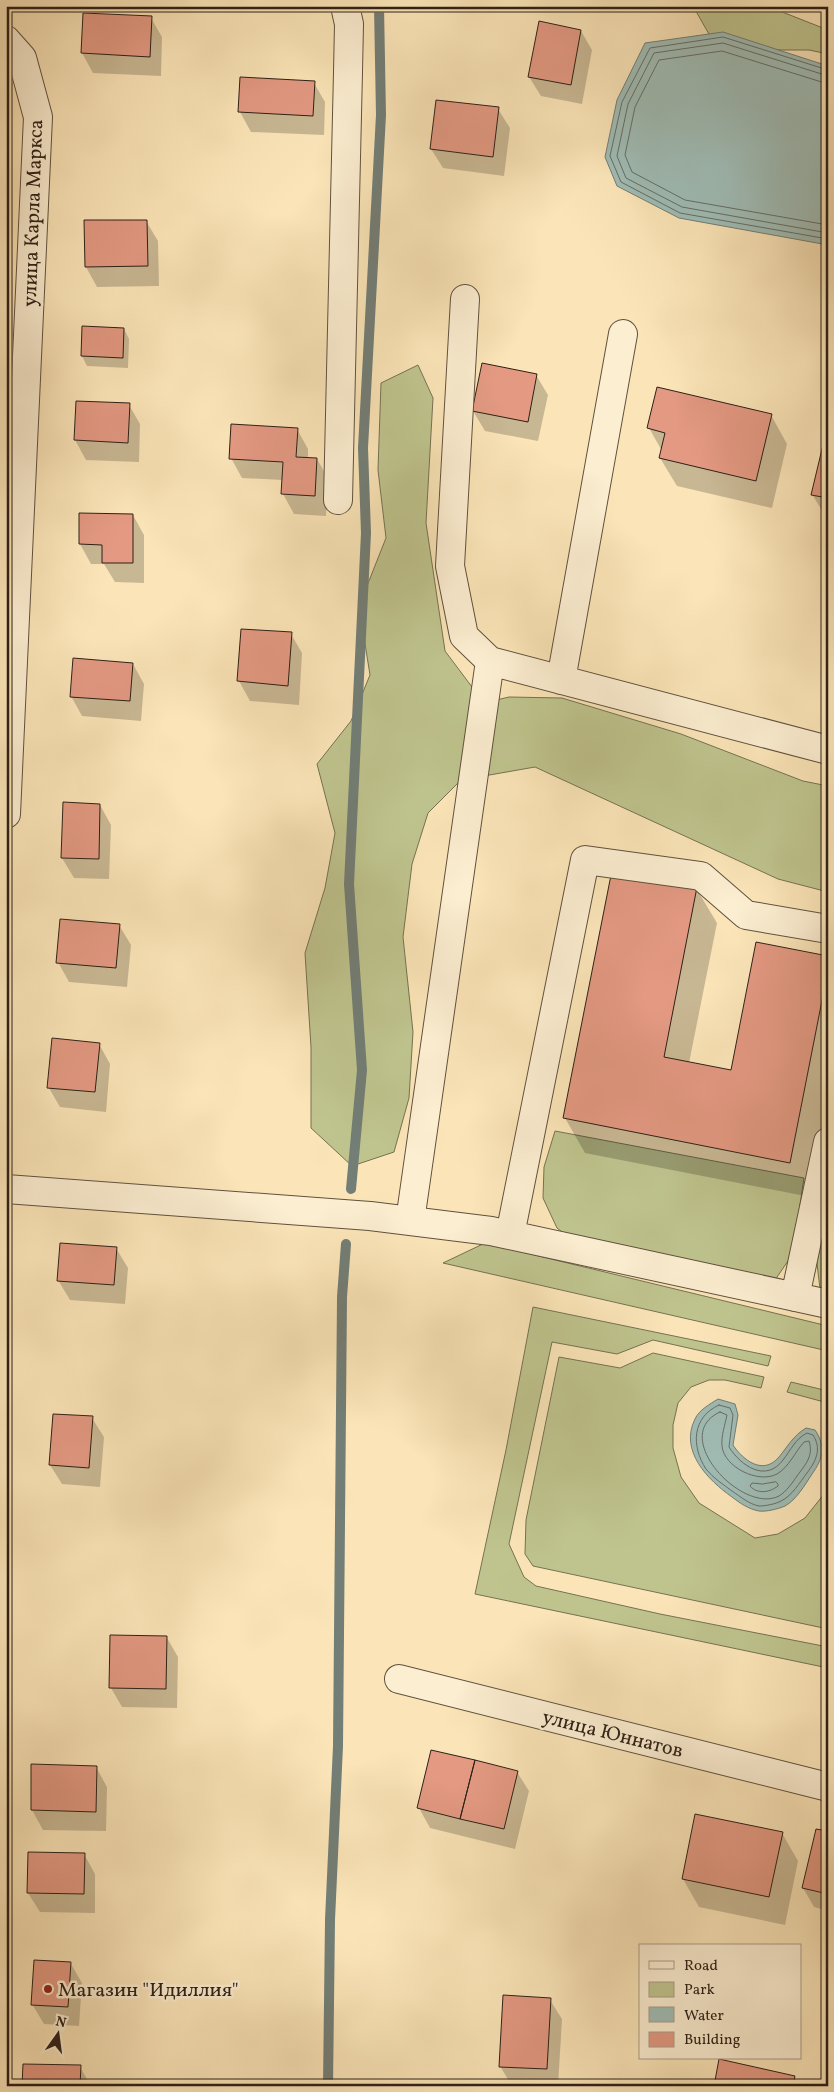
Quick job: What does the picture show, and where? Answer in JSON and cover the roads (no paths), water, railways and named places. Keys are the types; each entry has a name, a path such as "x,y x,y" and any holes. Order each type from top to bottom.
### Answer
{"street":[{"path":"338,500 349,24 345,6"},
{"name":"улица Карла Маркса","path":"6,40 22,58 38,117 6,814"},
{"path":"464,299 450,566 464,636 490,661 828,750"},
{"path":"561,680 624,334"},
{"path":"410,1221 490,661"},
{"path":"510,1235 585,860 701,876 746,915 828,929"},
{"path":"795,1297 828,1142"},
{"path":"6,1189 370,1216 491,1230 828,1304"},
{"name":"улица Юннатов","path":"399,1679 828,1787"}],"water":[{"path":"723,32 828,66 828,245 679,218 617,186 605,157 617,100 645,43"},
{"path":"718,1399 735,1404 738,1415 733,1445 742,1456 760,1466 773,1463 801,1431 806,1428 815,1430 821,1442 821,1458 800,1492 785,1506 762,1511 748,1507 723,1490 698,1464 693,1453 691,1431 699,1413"}],"waterway":[{"path":"351,1189 362,1070 349,884 366,533 363,448 381,115 379,6"},
{"path":"328,2086 330,1920 338,1746 342,1297 346,1244"}],"place":[{"name":"Магазин \"Идиллия\"","path":"48,1989"}]}
